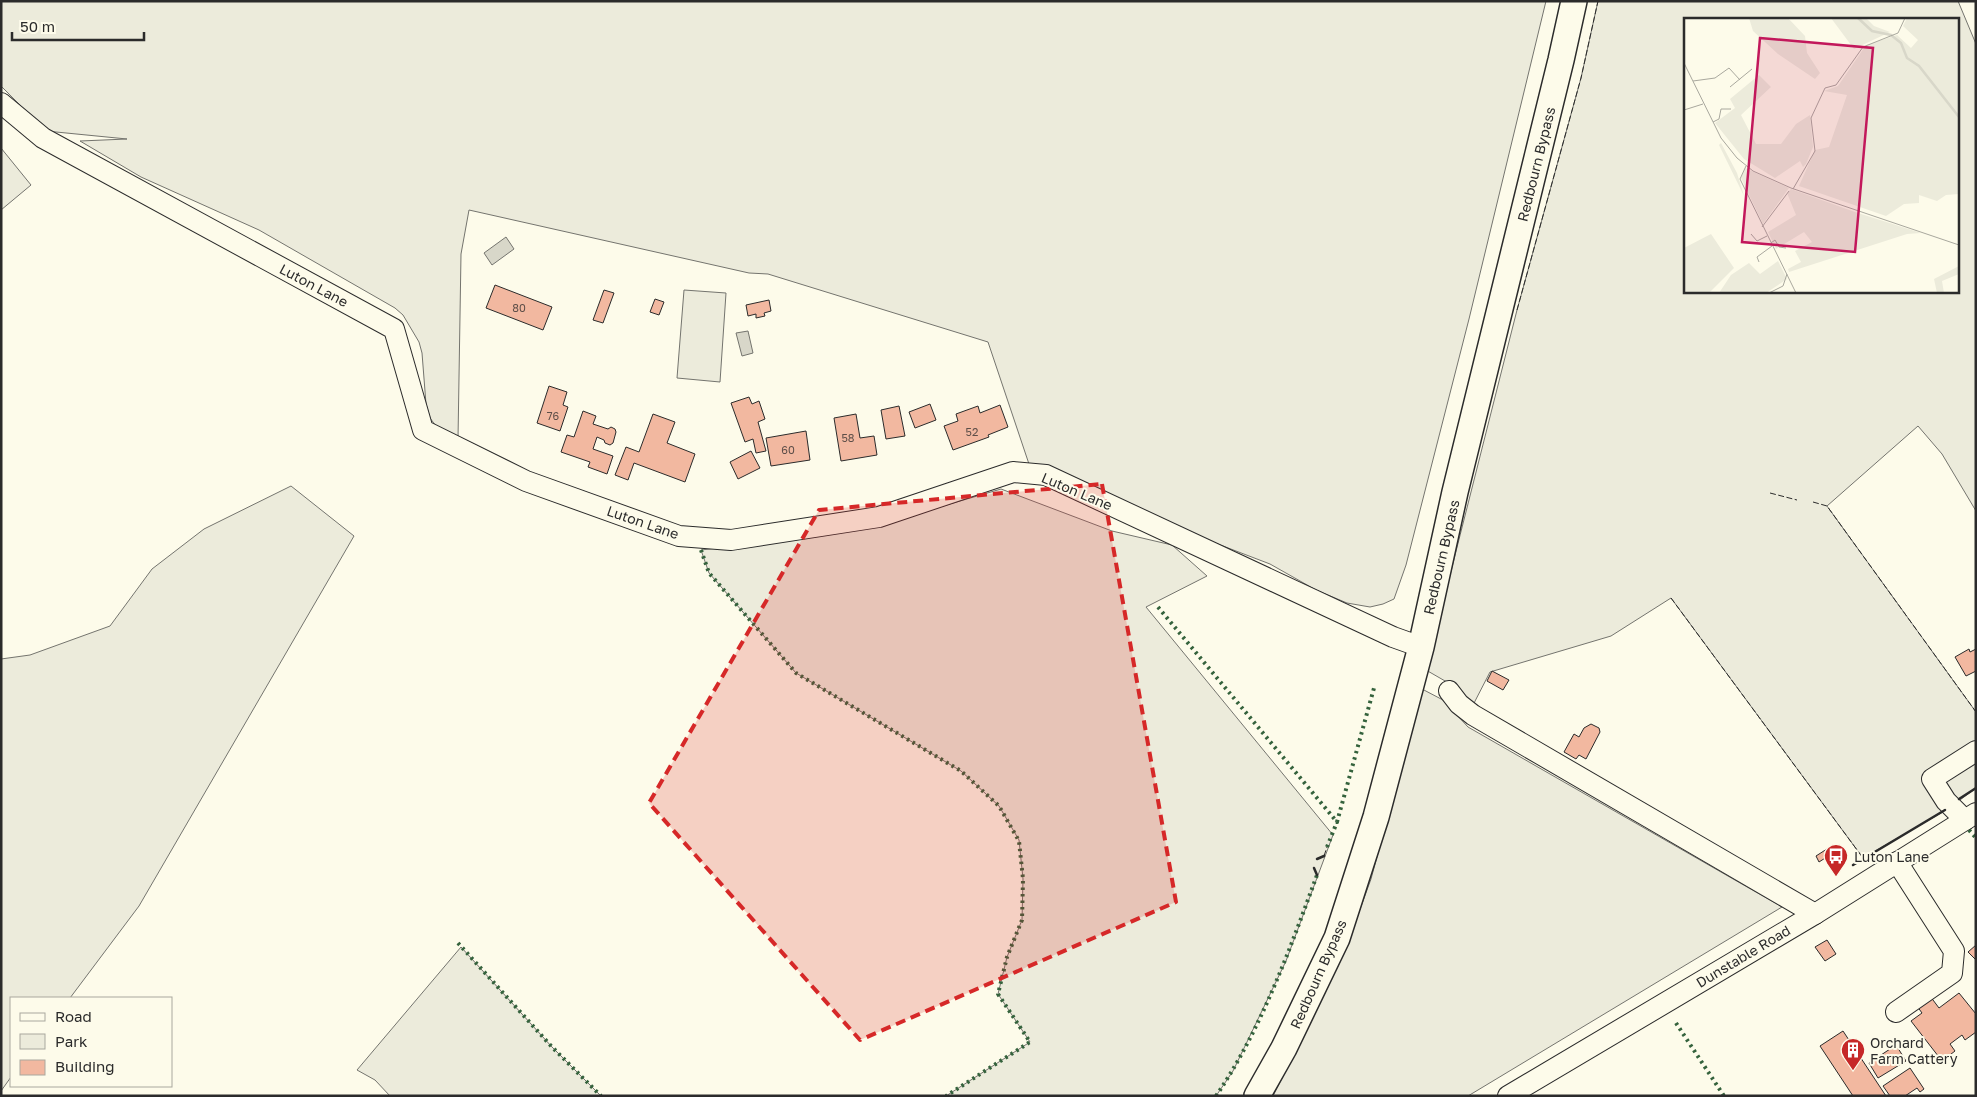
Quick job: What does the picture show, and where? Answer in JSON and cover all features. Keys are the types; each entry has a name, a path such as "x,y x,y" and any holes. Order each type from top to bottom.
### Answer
{"main road":[{"name":"Redbourn Bypass","path":"1257,1096 1284,1048 1337,938 1376,817 1421,647 1456,492 1574,1"}],"street":[{"name":"Luton Lane","path":"1,103 43,138 394,329 423,430 526,481 679,536 731,540 879,517 1013,472 1046,475 1393,637 1421,647"},
{"path":"1449,691 1459,704 1473,715 1815,914"},
{"path":"1970,816 1946,801 1932,779 1976,751"},
{"name":"Dunstable Road","path":"1508,1096 1815,914 1970,816"},
{"path":"1896,1012 1952,973 1954,951 1897,862"}],"highlighted area":[{"path":"1102,484 1176,902 860,1040 649,803 819,510"}],"green space":[{"path":"1,1 1546,1 1469,319 1406,565 1394,599 1370,607 1347,603 1316,590 1270,564 1032,473 988,342 768,274 749,273 469,210 461,254 458,439 436,426 430,418 426,404 422,353 419,342 403,315 395,308 259,230 141,177 80,141 127,139 46,131 1,86"},
{"path":"1598,1 1958,1 1976,44 1976,511 1942,454 1918,426 1827,506 1976,712 1976,788 1948,809 1863,858 1671,598 1611,636 1490,672 1472,707 1452,685 1426,670 1517,310 1581,78"},
{"path":"1,148 31,185 1,210"},
{"path":"684,290 726,293 720,382 677,378"},
{"path":"291,486 354,536 139,906 71,997 10,997 10,1078 1,1091 1,659 30,655 110,626 152,569 204,529"},
{"path":"1001,489 1112,531 1172,545 1207,576 1146,607 1333,835 1286,961 1233,1071 1216,1096 946,1096 1030,1042 998,994 1007,957 1022,920 1023,879 1019,840 999,806 961,771 796,673 709,573 701,550 837,533 885,523"},
{"path":"1422,689 1443,700 1468,727 1782,907 1468,1096 1273,1096 1344,953 1371,879"},
{"path":"461,947 552,1047 601,1096 390,1096 375,1080 357,1070"}],"shaded area":[{"path":"506,237 514,249 492,265 484,253"},
{"path":"748,331 753,353 742,356 736,333"}],"building":[{"path":"495,285 552,307 543,330 486,308"},
{"path":"604,290 614,293 603,323 593,320"},
{"path":"655,299 664,302 659,315 650,312"},
{"path":"769,300 771,311 764,313 765,316 756,318 756,314 748,316 746,305"},
{"path":"549,386 567,392 563,405 568,407 560,431 537,423"},
{"path":"749,397 752,404 759,401 765,419 758,422 766,451 756,453 753,439 745,442 731,403"},
{"path":"930,404 936,420 915,428 909,412"},
{"path":"1000,405 1008,427 988,435 989,437 953,450 944,426 958,421 956,414 978,406 980,413"},
{"path":"899,406 905,436 886,439 881,410"},
{"path":"583,411 596,416 593,424 608,429 611,427 615,429 613,443 610,445 597,437 593,449 613,456 607,474 588,467 590,462 561,452 567,435 574,437"},
{"path":"653,414 675,422 667,443 695,454 685,482 634,463 628,480 615,475 626,447 639,452"},
{"path":"856,414 860,438 874,436 877,455 841,461 834,418"},
{"path":"806,431 810,460 771,466 766,438"},
{"path":"751,451 760,468 738,479 730,462"},
{"path":"1969,649 1970,652 1976,649 1976,671 1966,676 1955,657"},
{"path":"1492,671 1509,680 1503,690 1487,681"},
{"path":"1591,724 1599,728 1600,732 1586,759 1579,755 1576,759 1564,752 1574,734 1579,737 1584,728"},
{"path":"1830,847 1833,853 1819,862 1816,856"},
{"path":"1827,940 1836,954 1825,961 1815,947"},
{"path":"1976,945 1976,960 1968,952"},
{"path":"1959,993 1976,1014 1976,1032 1965,1040 1962,1035 1950,1044 1955,1051 1942,1061 1911,1021 1922,1013 1917,1006 1930,996 1939,1008"},
{"name":"Orchard Farm Cattery","path":"1843,1031 1886,1096 1853,1096 1820,1046"},
{"path":"1896,1045 1906,1061 1878,1078 1869,1063"},
{"path":"1910,1068 1924,1089 1920,1092 1917,1088 1905,1096 1890,1096 1883,1086"}],"hedge":[{"path":"701,550 709,573 796,673 961,771 999,806 1019,841 1023,879 1022,920 1007,957 998,994 1030,1042 946,1096"},
{"path":"1158,607 1337,822 1374,688"},
{"path":"1327,847 1337,822"},
{"path":"1969,830 1976,838"},
{"path":"1216,1096 1232,1071 1261,1017 1317,875"},
{"path":"458,943 552,1047 601,1096"},
{"path":"1676,1023 1724,1096"}],"fence":[{"path":"1517,310 1581,78 1598,1"},
{"path":"1770,493 1797,500"},
{"path":"1813,502 1827,506 1976,712"},
{"path":"1671,598 1863,858"},
{"path":"1324,856 1327,847"}],"wall":[{"path":"1959,799 1976,788"},
{"path":"1853,865 1945,810"},
{"path":"1317,859 1324,856"},
{"path":"1314,868 1317,875"}],"place":[{"name":"Luton Lane","path":"1836,877"},
{"name":"Orchard Farm Cattery","path":"1853,1071"}]}
